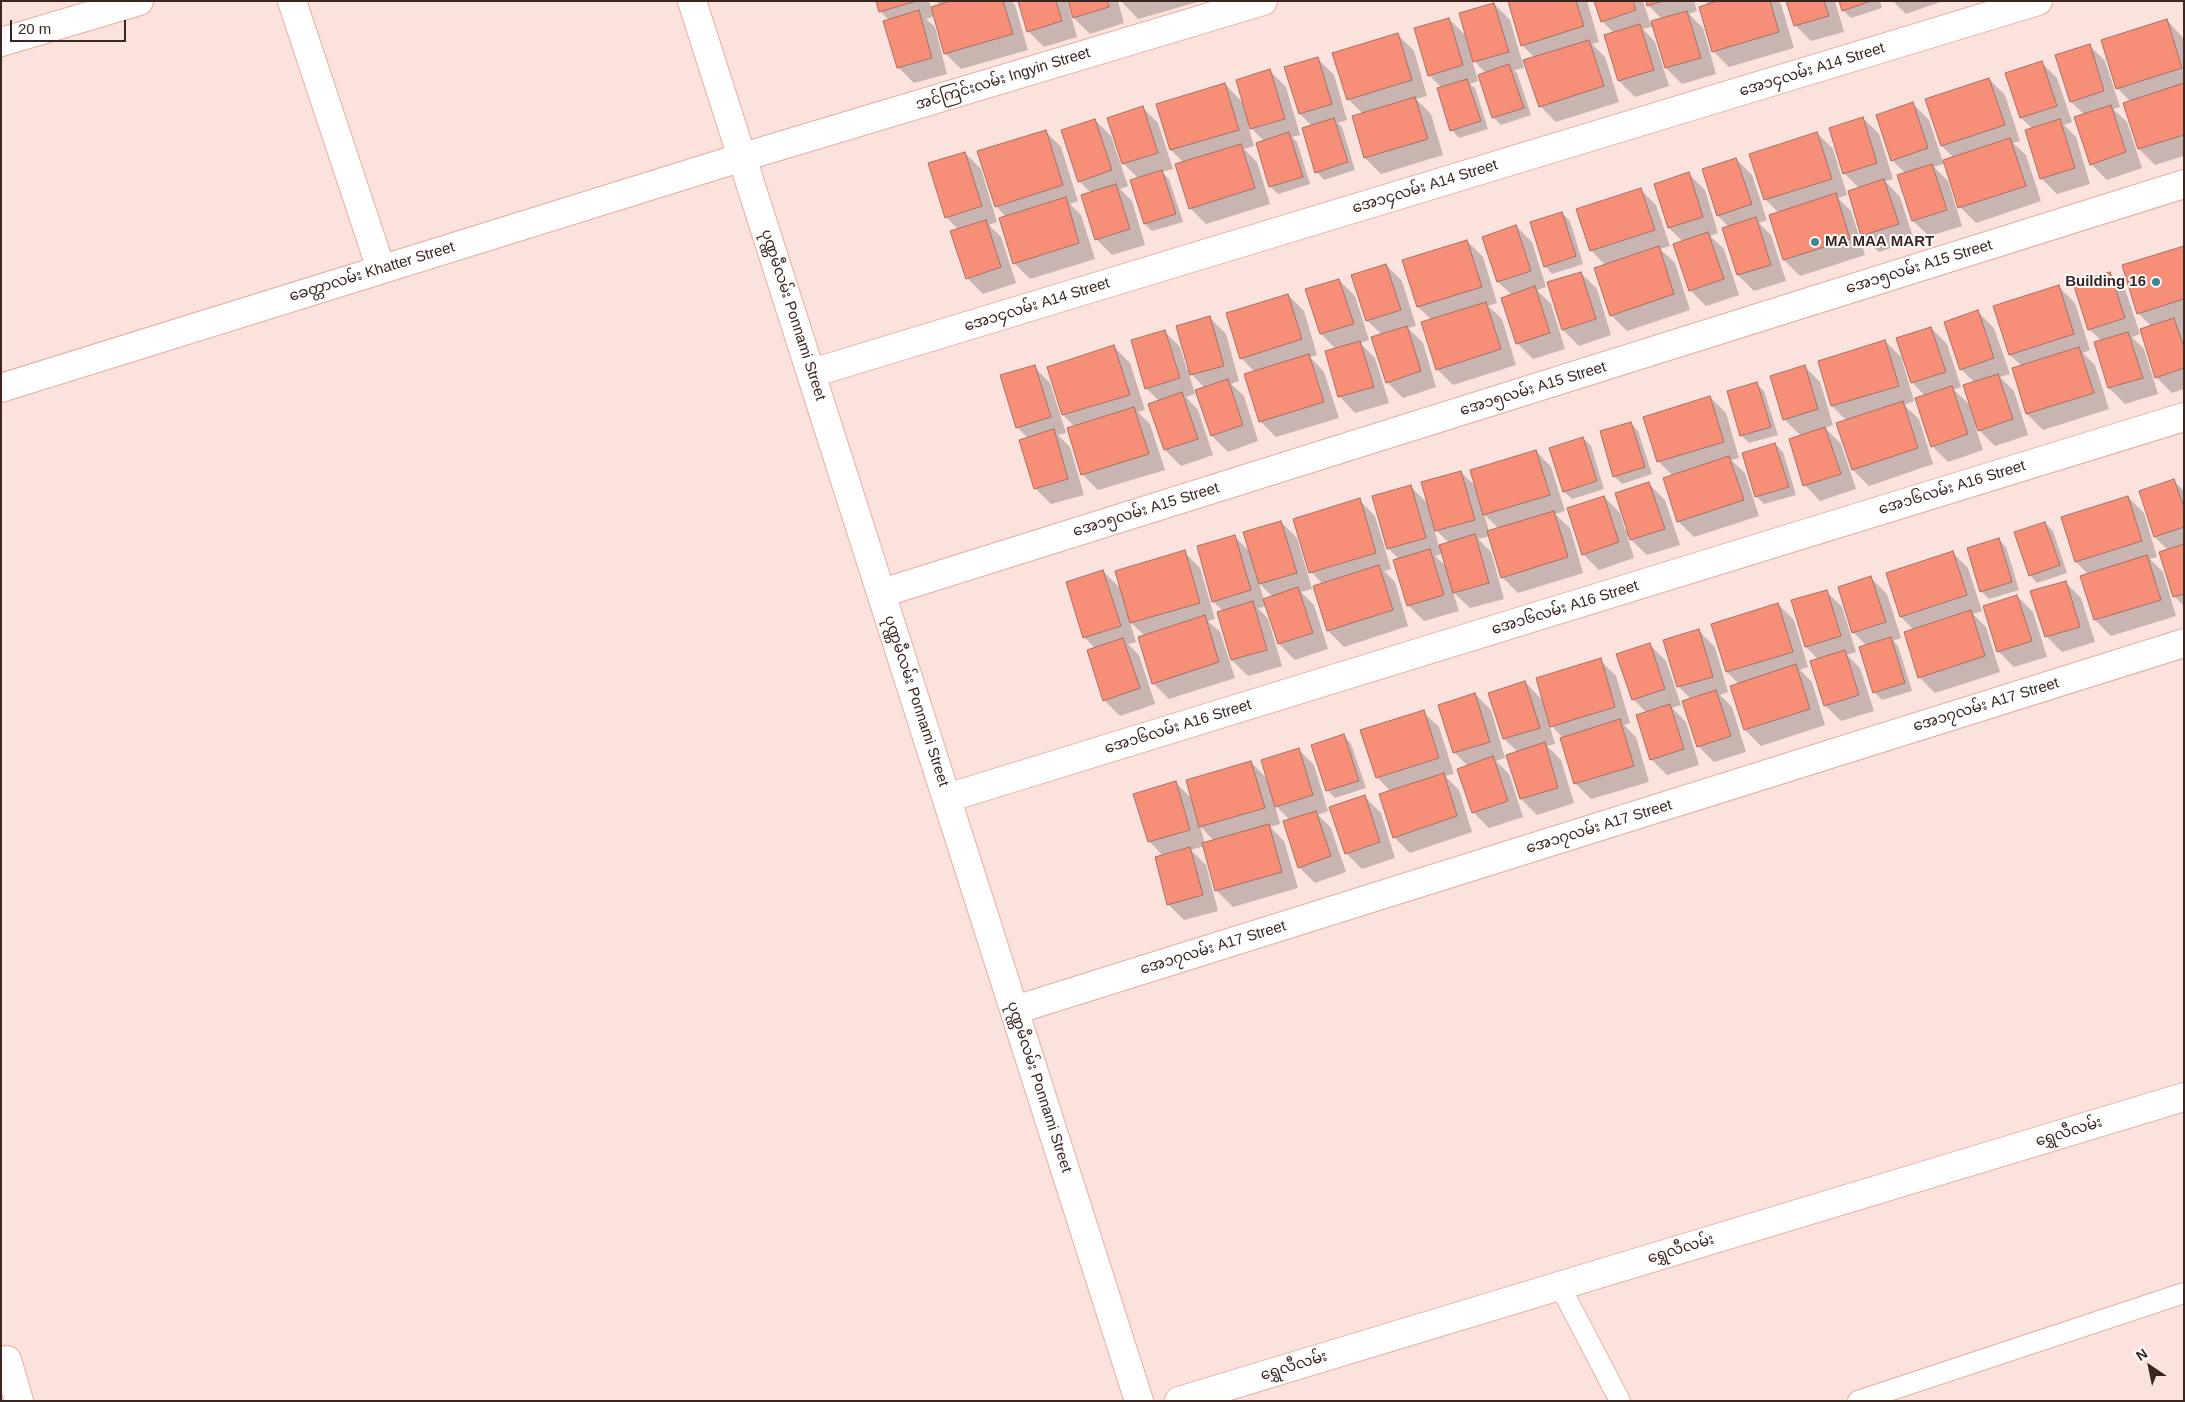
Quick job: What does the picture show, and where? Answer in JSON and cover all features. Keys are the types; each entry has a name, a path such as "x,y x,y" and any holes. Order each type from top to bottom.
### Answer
{"street":[{"path":"1,42 139,1"},
{"path":"292,1 381,270"},
{"name":"ပုဏ္ဏမီလမ်း Ponnami Street","path":"692,1 1139,1401"},
{"name":"အင်ကြင်းလမ်း Ingyin Street","path":"742,157 1263,1"},
{"name":"အေ၁၄လမ်း A14 Street","path":"812,373 2038,1"},
{"name":"ခေတ္တာလမ်း Khatter Street","path":"1,388 742,157"},
{"name":"အေ၁၅လမ်း A15 Street","path":"882,593 2184,184"},
{"name":"အေ၁၆လမ်း A16 Street","path":"947,798 2184,417"},
{"name":"အေ၁၇လမ်း A17 Street","path":"1015,1010 2184,643"},
{"name":"ရွှေလီလမ်း","path":"1179,1401 2184,1097"},
{"path":"3,1353 19,1401"}],"lane":[{"path":"1560,1286 1620,1401"},
{"path":"1858,1401 2184,1293"}],"building":[{"path":"876,1 917,1 879,12"},
{"path":"951,1 1003,1 1013,34 944,54 931,7"},
{"path":"1018,1 1056,1 1062,21 1027,32"},
{"path":"1068,1 1107,1 1109,7 1073,18"},
{"path":"1508,1 1576,1 1584,26 1521,46"},
{"path":"1594,1 1633,1 1636,10 1601,22"},
{"path":"1646,1 1663,1 1647,6"},
{"path":"1717,1 1770,1 1779,32 1712,52 1699,7"},
{"path":"1786,1 1824,1 1829,16 1794,26"},
{"path":"1839,1 1871,1 1842,11"},
{"path":"1494,3 1509,52 1473,62 1459,13"},
{"path":"919,10 932,58 897,68 883,21"},
{"path":"1687,11 1701,58 1665,68 1651,21"},
{"path":"1449,18 1463,65 1428,76 1414,28"},
{"path":"2167,19 2182,68 2116,89 2101,40"},
{"path":"1640,24 1654,70 1618,81 1604,35"},
{"path":"1398,33 1412,80 1347,100 1332,53"},
{"path":"1589,40 1604,86 1539,107 1523,60"},
{"path":"2090,44 2104,91 2070,102 2055,55"},
{"path":"1318,57 1332,104 1299,114 1284,67"},
{"path":"2042,61 2057,106 2020,118 2005,73"},
{"path":"1509,64 1524,108 1492,118 1478,75"},
{"path":"1270,69 1285,119 1250,129 1236,80"},
{"path":"1989,78 2005,125 1941,146 1925,99"},
{"path":"1467,79 1481,121 1450,131 1437,88"},
{"path":"1225,83 1239,130 1170,150 1156,104"},
{"path":"2184,83 2184,135 2138,149 2123,103"},
{"path":"1415,97 1428,139 1364,158 1352,116"},
{"path":"1913,102 1928,148 1891,161 1876,115"},
{"path":"2111,105 2126,152 2090,165 2074,117"},
{"path":"1143,106 1158,153 1122,164 1107,118"},
{"path":"1863,117 1877,163 1843,174 1829,128"},
{"path":"1334,118 1348,162 1315,173 1302,128"},
{"path":"1095,119 1112,170 1078,182 1061,130"},
{"path":"2060,119 2075,168 2040,179 2025,130"},
{"path":"1046,130 1063,185 995,207 977,151"},
{"path":"1289,132 1303,177 1269,187 1256,143"},
{"path":"1817,132 1832,179 1764,200 1749,154"},
{"path":"2010,138 2026,186 1958,208 1943,160"},
{"path":"1241,144 1255,188 1189,209 1175,164"},
{"path":"965,152 982,206 945,218 928,163"},
{"path":"1736,158 1752,204 1717,216 1702,169"},
{"path":"1932,164 1947,210 1912,221 1897,175"},
{"path":"1162,170 1176,214 1144,224 1130,180"},
{"path":"1689,172 1703,217 1668,228 1654,184"},
{"path":"1884,179 1899,224 1861,236 1848,191"},
{"path":"1116,184 1130,229 1095,240 1081,195"},
{"path":"1641,188 1655,230 1590,251 1576,209"},
{"path":"1836,193 1850,239 1783,260 1769,215"},
{"path":"1066,197 1079,243 1013,264 999,218"},
{"path":"1562,212 1576,256 1544,267 1530,222"},
{"path":"1756,217 1771,265 1737,275 1722,228"},
{"path":"986,220 1001,267 966,279 950,231"},
{"path":"1516,225 1531,271 1497,282 1482,237"},
{"path":"1708,232 1724,279 1689,291 1673,244"},
{"path":"1467,240 1482,287 1417,307 1402,260"},
{"path":"1659,246 1674,294 1610,316 1594,268"},
{"name":"Building 16","path":"2184,246 2184,299 2137,314 2122,265"},
{"path":"1386,264 1401,310 1366,321 1351,275"},
{"path":"1581,272 1596,319 1562,330 1547,282"},
{"path":"2110,272 2125,318 2088,330 2073,283"},
{"path":"1339,279 1354,324 1320,334 1305,289"},
{"path":"2059,285 2074,334 2009,355 1993,306"},
{"path":"1535,286 1550,333 1516,344 1501,298"},
{"path":"1288,294 1302,339 1240,359 1226,313"},
{"path":"1486,302 1501,349 1436,370 1421,322"},
{"path":"1978,310 1994,358 1960,370 1944,322"},
{"path":"1210,316 1224,366 1190,375 1176,326"},
{"path":"2174,318 2184,348 2184,368 2155,378 2140,329"},
{"path":"1407,326 1421,371 1386,383 1371,337"},
{"path":"1931,327 1946,372 1911,383 1896,338"},
{"path":"1165,330 1180,378 1145,389 1131,340"},
{"path":"2128,332 2143,378 2108,388 2094,342"},
{"path":"1885,340 1899,386 1831,406 1818,361"},
{"path":"1360,341 1374,387 1338,397 1325,351"},
{"path":"1114,345 1130,395 1062,415 1047,367"},
{"path":"2079,347 2094,393 2026,414 2012,368"},
{"path":"1309,354 1324,402 1259,422 1244,374"},
{"path":"1035,365 1051,417 1016,428 1000,375"},
{"path":"1805,365 1818,409 1783,420 1770,376"},
{"path":"1998,374 2013,419 1978,431 1963,385"},
{"path":"1228,379 1243,425 1211,436 1195,390"},
{"path":"1757,382 1771,427 1740,436 1727,391"},
{"path":"1952,386 1968,434 1931,447 1915,398"},
{"path":"1182,392 1198,439 1164,450 1148,404"},
{"path":"1710,396 1724,442 1657,462 1643,417"},
{"path":"1903,401 1918,448 1852,470 1836,423"},
{"path":"1134,407 1149,454 1081,475 1067,428"},
{"path":"1631,422 1645,467 1613,477 1600,431"},
{"path":"1825,427 1841,474 1803,486 1789,439"},
{"path":"1054,429 1068,479 1034,489 1019,440"},
{"path":"1583,437 1597,481 1563,492 1549,448"},
{"path":"1775,443 1789,487 1755,497 1742,453"},
{"path":"1536,450 1550,495 1483,515 1470,470"},
{"path":"1729,456 1744,500 1677,522 1663,478"},
{"path":"1461,471 1475,520 1435,531 1421,482"},
{"path":"2174,479 2184,507 2184,527 2154,537 2139,491"},
{"path":"1649,482 1665,529 1630,540 1615,493"},
{"path":"1411,485 1426,538 1387,549 1372,496"},
{"path":"1604,496 1619,542 1582,555 1567,508"},
{"path":"2128,496 2142,541 2075,562 2061,517"},
{"path":"1360,498 1376,553 1309,573 1293,519"},
{"path":"1554,511 1568,557 1501,578 1487,531"},
{"path":"1281,521 1297,573 1259,584 1243,532"},
{"path":"2045,522 2060,565 2029,576 2014,532"},
{"path":"1475,534 1489,583 1453,593 1439,545"},
{"path":"1235,535 1251,590 1212,602 1197,546"},
{"path":"1999,538 2012,582 1980,592 1967,548"},
{"path":"2184,544 2184,594 2173,597 2159,552"},
{"path":"1430,549 1444,595 1407,606 1393,560"},
{"path":"1185,550 1200,603 1130,623 1115,571"},
{"path":"1953,551 1967,595 1900,617 1886,573"},
{"path":"2147,555 2161,600 2094,620 2080,576"},
{"path":"1379,565 1393,610 1327,631 1313,586"},
{"path":"1103,570 1121,626 1083,638 1066,582"},
{"path":"1871,576 1886,622 1852,633 1838,587"},
{"path":"2066,581 2080,627 2045,637 2030,591"},
{"path":"1298,587 1313,633 1278,644 1263,599"},
{"path":"1827,590 1841,636 1805,647 1791,600"},
{"path":"2017,595 2032,641 1997,652 1983,606"},
{"path":"1253,601 1267,650 1231,660 1217,612"},
{"path":"1778,603 1793,652 1726,672 1711,624"},
{"path":"1971,610 1985,656 1918,678 1904,632"},
{"path":"1205,615 1219,662 1152,684 1138,637"},
{"path":"1699,629 1713,677 1677,687 1663,640"},
{"path":"1891,637 1905,683 1873,693 1859,647"},
{"path":"1123,638 1140,688 1103,701 1087,650"},
{"path":"1650,643 1665,689 1632,700 1616,654"},
{"path":"1845,650 1859,695 1824,706 1810,661"},
{"path":"1601,658 1615,707 1550,727 1536,678"},
{"path":"1796,664 1810,709 1744,730 1730,686"},
{"path":"1525,681 1540,728 1503,739 1488,693"},
{"path":"1716,690 1731,736 1697,747 1682,701"},
{"path":"1475,693 1490,742 1453,753 1438,705"},
{"path":"1670,704 1684,749 1650,760 1636,715"},
{"path":"1424,710 1439,758 1376,778 1360,730"},
{"path":"1620,719 1634,766 1574,784 1560,738"},
{"path":"1344,734 1359,781 1326,791 1311,745"},
{"path":"1545,742 1558,788 1520,799 1506,755"},
{"path":"1299,748 1313,795 1275,807 1261,760"},
{"path":"1493,756 1508,801 1472,813 1457,769"},
{"path":"1251,761 1265,808 1199,827 1186,780"},
{"path":"1444,773 1457,816 1393,838 1379,794"},
{"path":"1176,781 1190,830 1148,842 1133,794"},
{"path":"1365,795 1380,842 1345,854 1329,807"},
{"path":"1316,811 1331,856 1298,868 1283,821"},
{"path":"1269,824 1282,872 1215,891 1202,843"},
{"path":"1190,847 1203,895 1167,905 1155,857"}],"place":[{"name":"MA MAA MART","path":"1815,242"},
{"name":"Building 16","path":"2156,282"}]}
